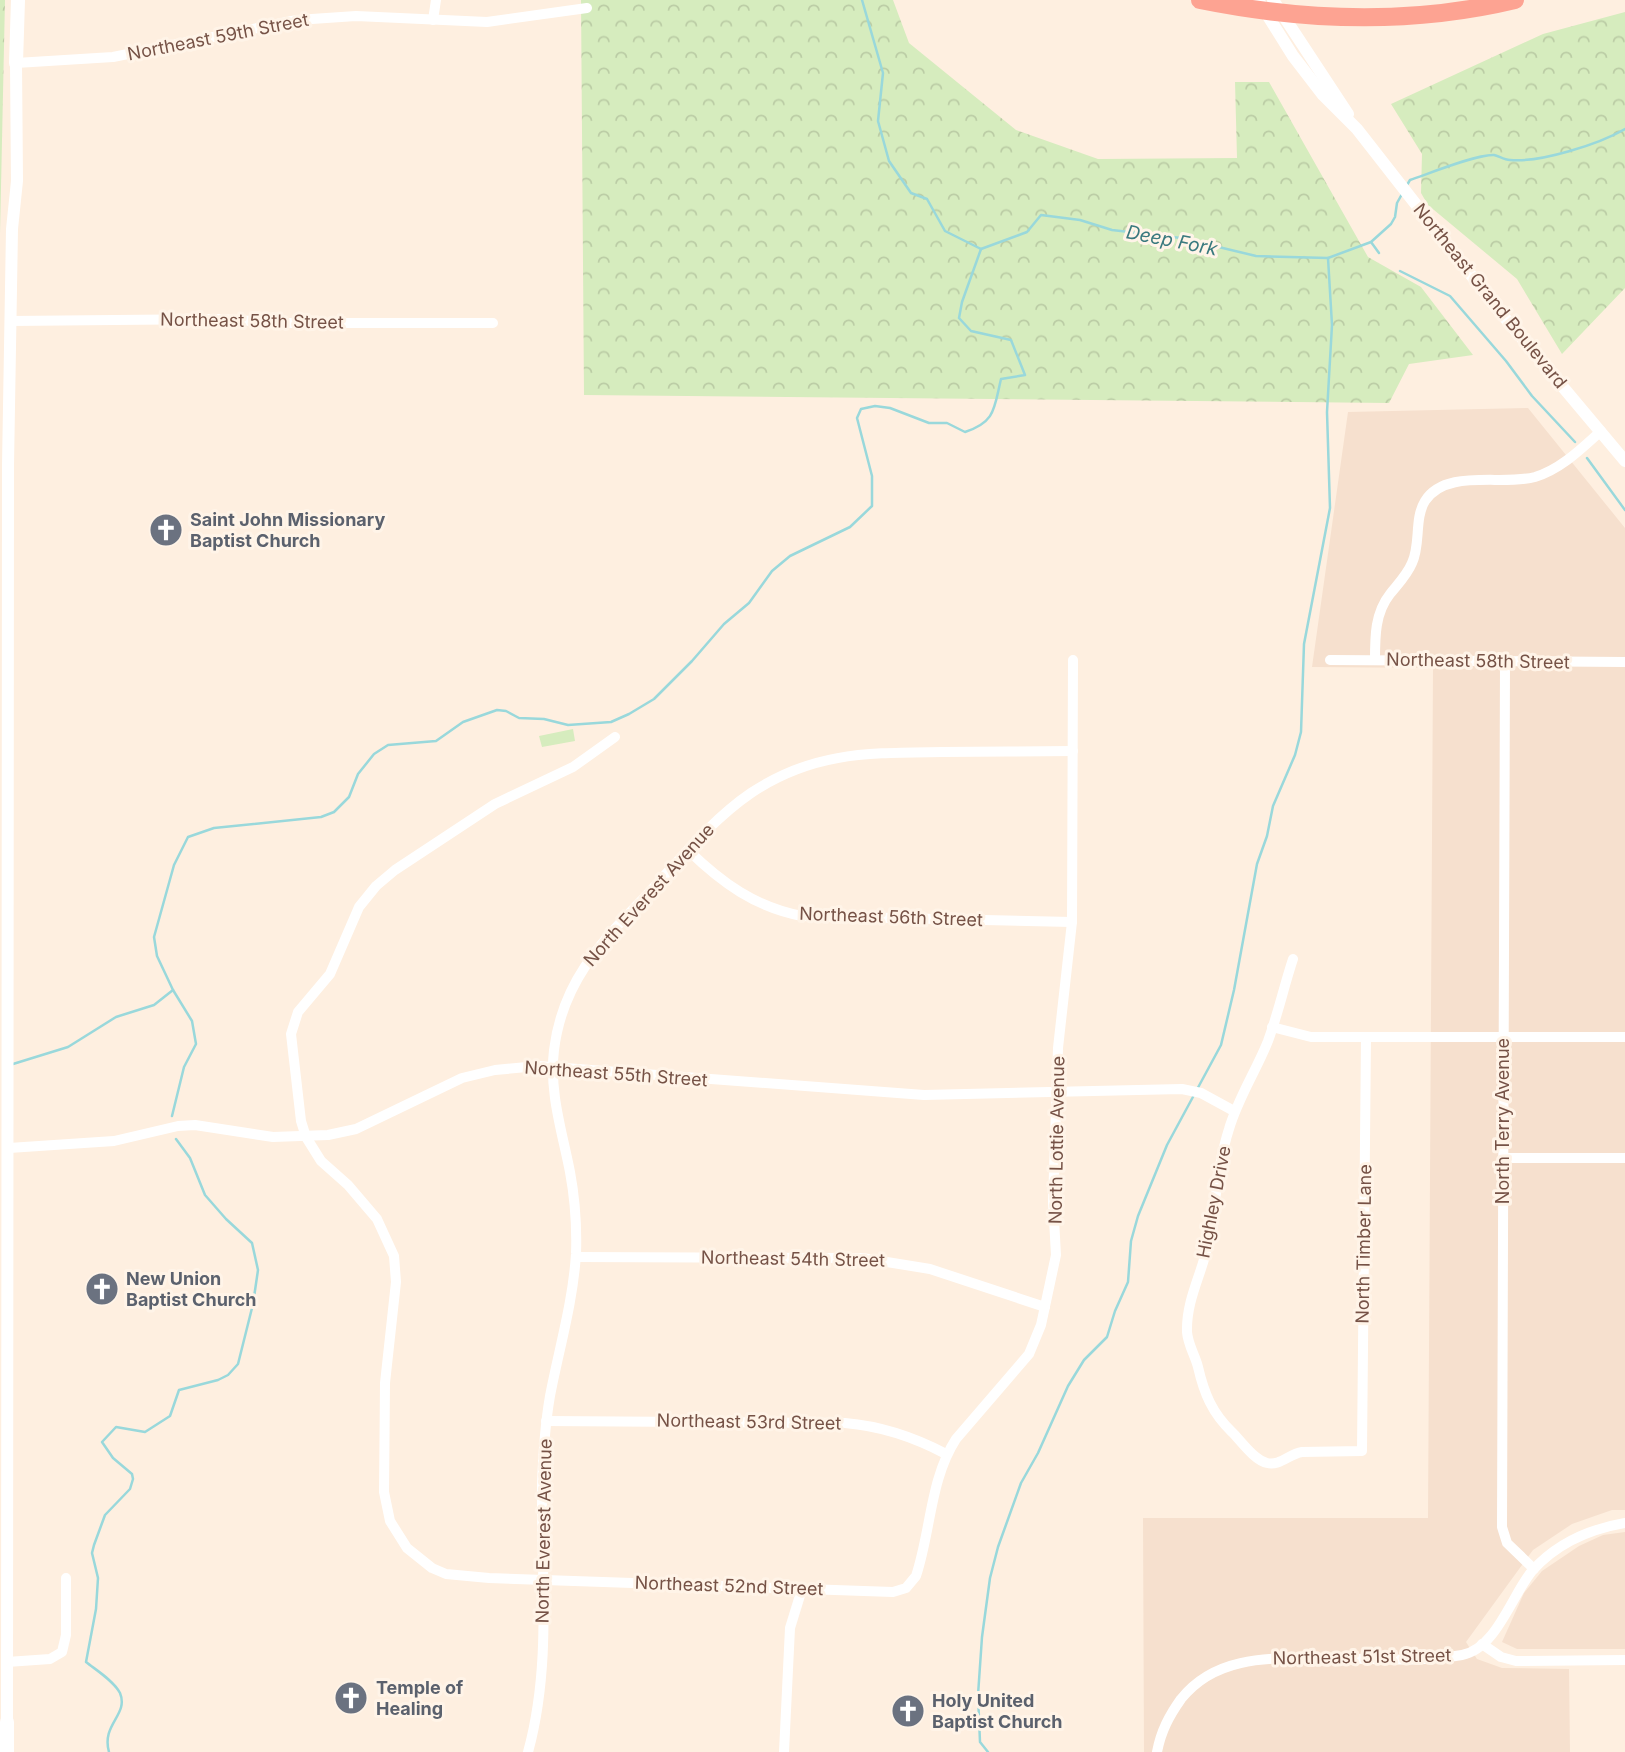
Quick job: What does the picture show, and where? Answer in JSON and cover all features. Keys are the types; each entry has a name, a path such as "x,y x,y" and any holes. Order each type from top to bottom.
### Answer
{"highway":[{"path":"1200,0 1312,17 1356,18 1463,10 1515,0"}],"main road":[{"path":"16,63 18,0"},
{"path":"7,1722 7,1752"}],"street":[{"path":"433,20 436,0"},
{"name":"Northeast Grand Boulevard","path":"1258,0 1293,56 1323,95 1357,129"},
{"name":"Northeast Grand Boulevard","path":"1273,0 1333,88 1357,129 1385,166 1625,461"},
{"name":"Northeast 59th Street","path":"16,63 113,57 165,49 297,20 356,16 487,22 587,8"},
{"path":"7,1722 4,1319 9,1148 8,506 12,229 17,181 16,63"},
{"name":"Northeast 58th Street","path":"10,321 219,319 285,323 493,323"},
{"path":"1375,660 1378,617 1386,600 1412,563 1417,548 1420,515 1429,496 1449,483 1509,481 1538,476 1565,462 1601,431"},
{"name":"North Lottie Avenue","path":"912,1583 918,1569 946,1454 956,1438 1029,1354 1039,1332 1056,1255 1053,1202 1060,1022 1072,922 1073,660"},
{"name":"Northeast 58th Street","path":"1330,660 1625,662"},
{"name":"North Terry Avenue","path":"1505,661 1502,1527 1507,1543 1534,1569"},
{"path":"306,1137 291,1055 293,1023 304,1004 330,974 366,896 395,870 495,804 573,767 615,737"},
{"name":"North Everest Avenue","path":"528,1752 542,1685 542,1481 546,1421 572,1291 576,1257 575,1206 554,1097 553,1067 556,1039 565,1004 583,967 607,936 734,805 767,783 803,767 840,756 864,753 1073,751"},
{"name":"Northeast 56th Street","path":"688,850 717,878 750,899 776,910 802,916 1072,922"},
{"name":"Highley Drive","path":"1273,1464 1258,1458 1214,1412 1203,1388 1187,1336 1190,1299 1208,1244 1224,1147 1234,1111 1267,1042 1293,960"},
{"path":"1272,1027 1311,1037 1625,1037"},
{"name":"North Timber Lane","path":"1273,1464 1294,1453 1362,1451 1366,1038"},
{"name":"Northeast 55th Street","path":"9,1148 114,1140 178,1126 195,1125 255,1135 306,1137 337,1134 356,1129 477,1073 512,1068 553,1067 924,1095 1193,1090 1234,1111"},
{"name":"Northeast 52nd Street","path":"306,1137 321,1161 348,1185 377,1219 394,1256 396,1282 385,1383 384,1492 390,1521 397,1536 419,1559 446,1574 543,1579 893,1592 912,1583"},
{"path":"1503,1158 1625,1158"},
{"name":"Northeast 54th Street","path":"576,1257 840,1257 884,1260 941,1272 1045,1307"},
{"name":"Northeast 53rd Street","path":"546,1421 845,1423 884,1429 928,1444 946,1454"},
{"path":"1625,1523 1581,1535 1562,1545 1534,1569 1518,1589 1496,1630 1482,1644 1501,1657 1516,1661 1625,1660"},
{"path":"7,1662 50,1659 62,1652 66,1635 66,1578"},
{"path":"785,1752 790,1628 802,1589"},
{"name":"Northeast 51st Street","path":"1157,1752 1169,1716 1190,1689 1219,1670 1236,1663 1265,1659 1430,1658 1464,1655 1473,1652 1482,1644"}],"shaded area":[{"path":"1528,408 1625,528 1625,1510 1612,1510 1572,1524 1533,1550 1466,1642 1477,1659 1502,1668 1569,1669 1570,1752 1144,1752 1143,1518 1428,1518 1433,668 1312,667 1348,412"},
{"path":"1625,1532 1625,1649 1517,1649 1502,1642 1524,1593 1542,1571 1579,1546 1603,1535"}],"green space":[{"path":"0,0 5,0 0,234"},
{"path":"581,0 893,0 909,43 1016,130 1098,159 1237,158 1235,82 1269,82 1368,257 1421,287 1473,355 1409,364 1389,403 584,395"},
{"path":"1625,12 1625,288 1562,354 1517,279 1428,205 1421,193 1422,154 1391,104 1543,34"},
{"path":"573,729 575,741 542,747 539,736"}],"waterway":[{"name":"Deep Fork","path":"862,0 883,73 878,121 889,161 911,193 927,199 945,231 981,249"},
{"name":"Deep Fork","path":"1407,185 1410,180 1476,158 1494,155 1508,160 1537,159 1585,146 1625,129"},
{"name":"Deep Fork","path":"981,249 1027,232 1041,215 1080,220 1112,230 1181,238 1256,256 1328,258 1371,242 1391,224 1402,194"},
{"path":"1371,242 1379,253"},
{"path":"172,1116 184,1067 196,1044 192,1021 157,956 154,937 174,865 188,837 214,828 321,817 334,812 349,797 358,774 374,754 388,745 436,741 463,722 497,710 506,711 519,718 544,719 568,725 611,722 654,699 724,624 749,603 772,571 790,556 850,527 872,506 872,476 857,418 861,409 875,406 890,408 929,423 947,423 965,432 983,424 992,413 1001,379 1025,375 1011,340 971,331 959,318 981,249"},
{"path":"988,1752 980,1742 978,1695 982,1637 990,1578 998,1547 1021,1483 1038,1453 1068,1386 1084,1360 1107,1337 1128,1282 1131,1241 1138,1216 1167,1145 1221,1045 1257,864 1267,836 1273,806 1295,755 1301,732 1304,644 1330,508 1327,412 1332,325 1328,258"},
{"path":"1400,271 1450,296 1532,396 1575,442"},
{"path":"1587,458 1625,510"},
{"path":"13,1064 68,1047 116,1017 154,1005 173,990"},
{"path":"109,1752 109,1734 122,1701 114,1684 86,1662 96,1609 98,1578 92,1553 105,1515 130,1489 133,1479 132,1474 113,1458 102,1442 116,1427 145,1432 170,1416 179,1390 218,1380 228,1375 238,1364 253,1304 258,1270 252,1243 205,1195 190,1158 176,1139"}],"place":[{"name":"Saint John Missionary Baptist Church","path":"166,530"},
{"name":"New Union Baptist Church","path":"102,1289"},
{"name":"Temple of Healing","path":"351,1698"},
{"name":"Holy United Baptist Church","path":"908,1711"}]}
